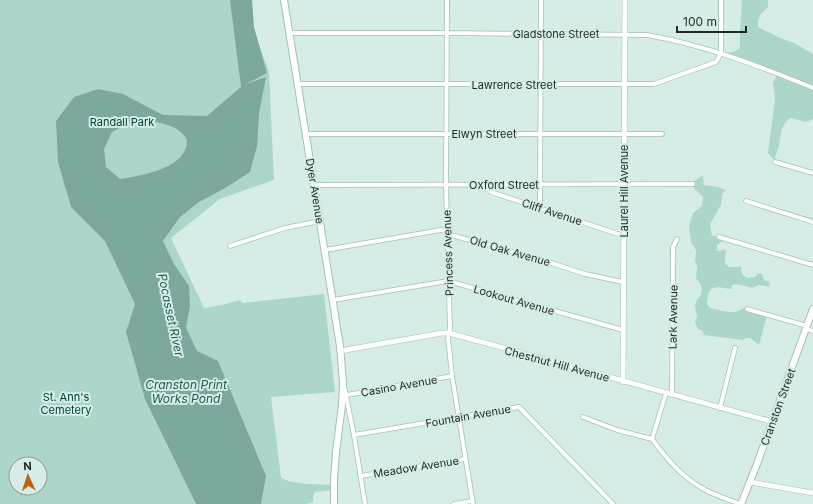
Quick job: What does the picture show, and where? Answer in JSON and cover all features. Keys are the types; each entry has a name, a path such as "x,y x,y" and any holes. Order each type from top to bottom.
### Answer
{"main road":[{"name":"Dyer Avenue","path":"284,0 340,351 343,382 334,479 334,504"},
{"name":"Cranston Street","path":"740,504 750,482 813,309"}],"street":[{"name":"Princess Avenue","path":"447,0 446,185 448,338 452,376 472,503"},
{"path":"540,208 541,0"},
{"name":"Laurel Hill Avenue","path":"622,382 625,0"},
{"path":"721,0 721,53"},
{"name":"Gladstone Street","path":"290,33 647,35 721,53 813,88"},
{"name":"Lawrence Street","path":"298,84 654,84 716,62 721,53"},
{"name":"Elwyn Street","path":"306,134 662,134"},
{"path":"775,162 813,173"},
{"name":"Cliff Avenue","path":"482,184 491,192 624,236"},
{"name":"Oxford Street","path":"314,185 693,184"},
{"path":"746,201 813,222"},
{"path":"230,246 285,228 320,221"},
{"name":"Old Oak Avenue","path":"325,250 441,230 447,231 451,235 539,259 585,274 623,282"},
{"path":"719,237 813,265"},
{"name":"Lark Avenue","path":"652,439 669,394 673,247 677,240"},
{"name":"Lookout Avenue","path":"333,300 448,281 623,330"},
{"path":"747,309 813,331"},
{"name":"Chestnut Hill Avenue","path":"340,351 449,333 622,382 772,422"},
{"path":"720,408 735,348"},
{"name":"Casino Avenue","path":"347,395 452,376"},
{"name":"Dyer Avenue","path":"343,382 347,395 354,435"},
{"name":"Fountain Avenue","path":"354,435 519,407 613,504"},
{"path":"583,417 617,430 652,439 664,456 687,478 703,489 740,504"},
{"name":"Meadow Avenue","path":"354,435 361,476 465,459"},
{"path":"361,476 365,504"},
{"path":"750,482 813,493"},
{"path":"454,504 472,503"}],"green space":[{"name":"Randall Park","path":"0,0 250,0 252,26 269,72 274,180 220,199 171,238 204,308 240,300 243,303 324,294 335,392 271,397 281,477 285,480 298,483 334,485 334,490 315,492 313,502 307,504 0,504"},
{"path":"742,0 768,0 768,7 760,16 758,27 794,43 813,54 813,119 806,122 790,118 784,124 775,161 768,153 775,100 773,83 777,74 723,53 734,52 740,48"},
{"path":"703,175 704,185 719,187 726,190 722,194 721,205 710,224 712,236 724,237 724,240 717,245 717,251 726,250 725,263 732,267 741,266 742,274 747,278 755,277 758,273 762,274 764,280 770,282 769,287 759,285 752,288 738,284 732,285 731,289 717,287 711,289 708,294 707,304 710,308 722,311 735,312 743,308 767,315 759,345 750,338 745,338 743,340 704,335 702,330 698,329 695,322 697,317 695,306 697,299 701,295 702,289 700,283 696,279 696,252 691,243 689,226 693,213 702,206 703,197 694,188 693,182"}],"water":[{"name":"Cranston Print Works Pond","path":"230,0 252,0 254,27 267,73 246,84 266,77 259,113 257,146 250,172 227,187 199,202 180,217 163,241 174,264 189,286 190,306 186,328 197,351 218,361 266,476 261,504 196,504 145,399 126,332 135,304 105,241 71,207 58,162 56,121 74,97 98,89 123,94 163,115 207,116 241,87","holes":["148,120 170,126 180,131 187,140 184,152 179,158 164,168 146,174 120,179 106,167 104,149 112,132 131,122"]}],"water label":[{"name":"Pocasset River","path":"171,315"}],"park label":[{"name":"St. Ann's Cemetery","path":"66,403"}]}
